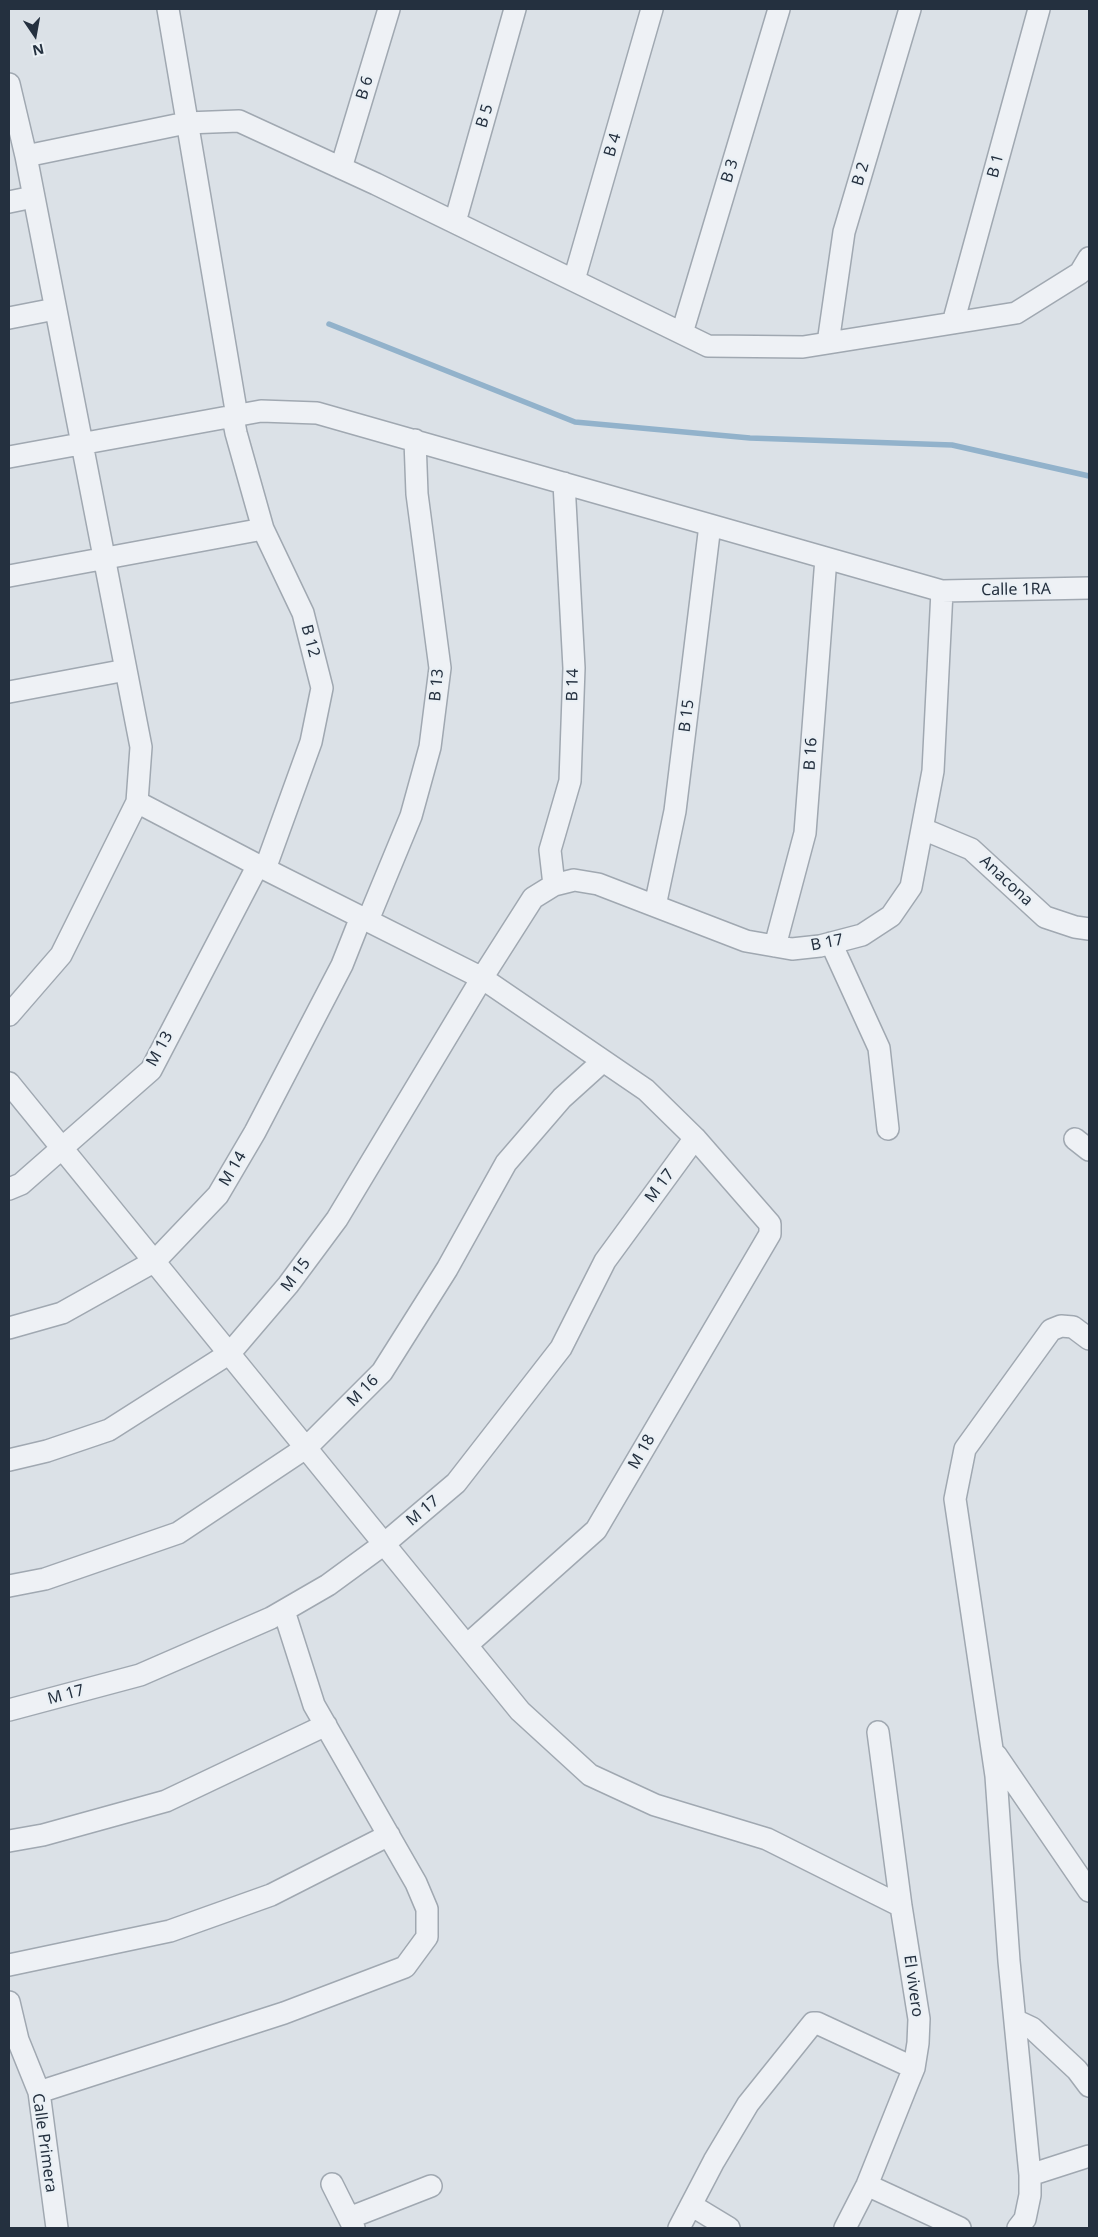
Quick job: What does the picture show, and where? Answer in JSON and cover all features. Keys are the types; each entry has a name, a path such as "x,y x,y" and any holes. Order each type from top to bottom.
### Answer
{"street":[{"name":"B 12","path":"168,9 235,416 236,433 263,529 303,613 322,688 311,742 261,867"},
{"name":"B 6","path":"341,168 389,9"},
{"name":"B 5","path":"455,222 515,9"},
{"name":"B 4","path":"574,280 652,9"},
{"name":"B 3","path":"682,333 779,9"},
{"name":"B 2","path":"828,343 844,232 910,9"},
{"name":"B 1","path":"953,323 1039,9"},
{"path":"9,84 26,156 141,747 137,802 61,955 9,1015"},
{"path":"26,156 186,123 239,120 455,222 708,346 803,347 1016,313 1080,273 1089,258"},
{"path":"9,202 33,198"},
{"path":"9,318 55,309"},
{"name":"Calle 1RA","path":"9,457 261,412 317,413 942,591 1071,590 1089,588"},
{"name":"B 13","path":"365,919 411,816 430,747 440,668 417,494 415,440"},
{"name":"B 14","path":"554,885 550,850 570,781 574,668 564,483"},
{"name":"B 15","path":"655,906 676,811 710,525"},
{"path":"9,576 263,529"},
{"name":"B 16","path":"775,946 805,833 826,558"},
{"name":"B 17","path":"482,978 533,898 554,885 574,880 598,884 746,941 792,949 831,943 862,935 891,916 912,887 933,771 942,591"},
{"path":"9,692 126,670"},
{"path":"137,802 261,867 482,978 646,1090 695,1138"},
{"name":"Anacona","path":"922,829 971,849 1045,917 1075,927 1089,929"},
{"name":"M 13","path":"9,1188 21,1184 151,1070 261,867"},
{"name":"M 14","path":"9,1328 62,1313 155,1261 218,1195 255,1132 365,919"},
{"path":"831,943 879,1048 888,1128"},
{"name":"M 15","path":"9,1460 47,1451 109,1430 230,1353 288,1285 337,1219 482,978"},
{"name":"M 16","path":"9,1586 45,1578 178,1532 307,1447 382,1372 447,1269 506,1163 562,1098 603,1061"},
{"path":"9,1083 520,1710 590,1775 655,1805 767,1839 901,1906"},
{"name":"M 18","path":"467,1645 596,1530 770,1234 770,1224 695,1138"},
{"name":"M 17","path":"9,1710 140,1675 271,1618 328,1586 384,1544 456,1483 561,1348 605,1261 695,1138"},
{"path":"1025,2225 1030,2195 1030,2174 1015,2020 996,1776 955,1498 965,1449 1051,1330 1062,1326 1074,1327 1089,1339"},
{"path":"38,2092 284,2012 405,1967 427,1937 427,1909 416,1883 314,1704 284,1611"},
{"path":"9,1841 43,1835 166,1801 326,1725"},
{"name":"El vivero","path":"845,2228 867,2185 914,2068 918,2043 919,2019 901,1906 878,1732"},
{"path":"993,1751 1089,1891"},
{"path":"9,1965 170,1931 271,1895 389,1835"},
{"name":"Calle Primera","path":"9,2002 13,2043 38,2092 55,2228"},
{"path":"1015,2020 1032,2028 1078,2070 1089,2086"},
{"path":"679,2228 729,2134 748,2104 813,2023 817,2023 914,2068"},
{"path":"1030,2174 1089,2156"},
{"path":"332,2184 351,2223 431,2186"},
{"path":"867,2185 960,2228"},
{"path":"691,2205 729,2228"}],"waterway":[{"path":"329,324 575,422 750,438 952,445 1089,476"}]}
